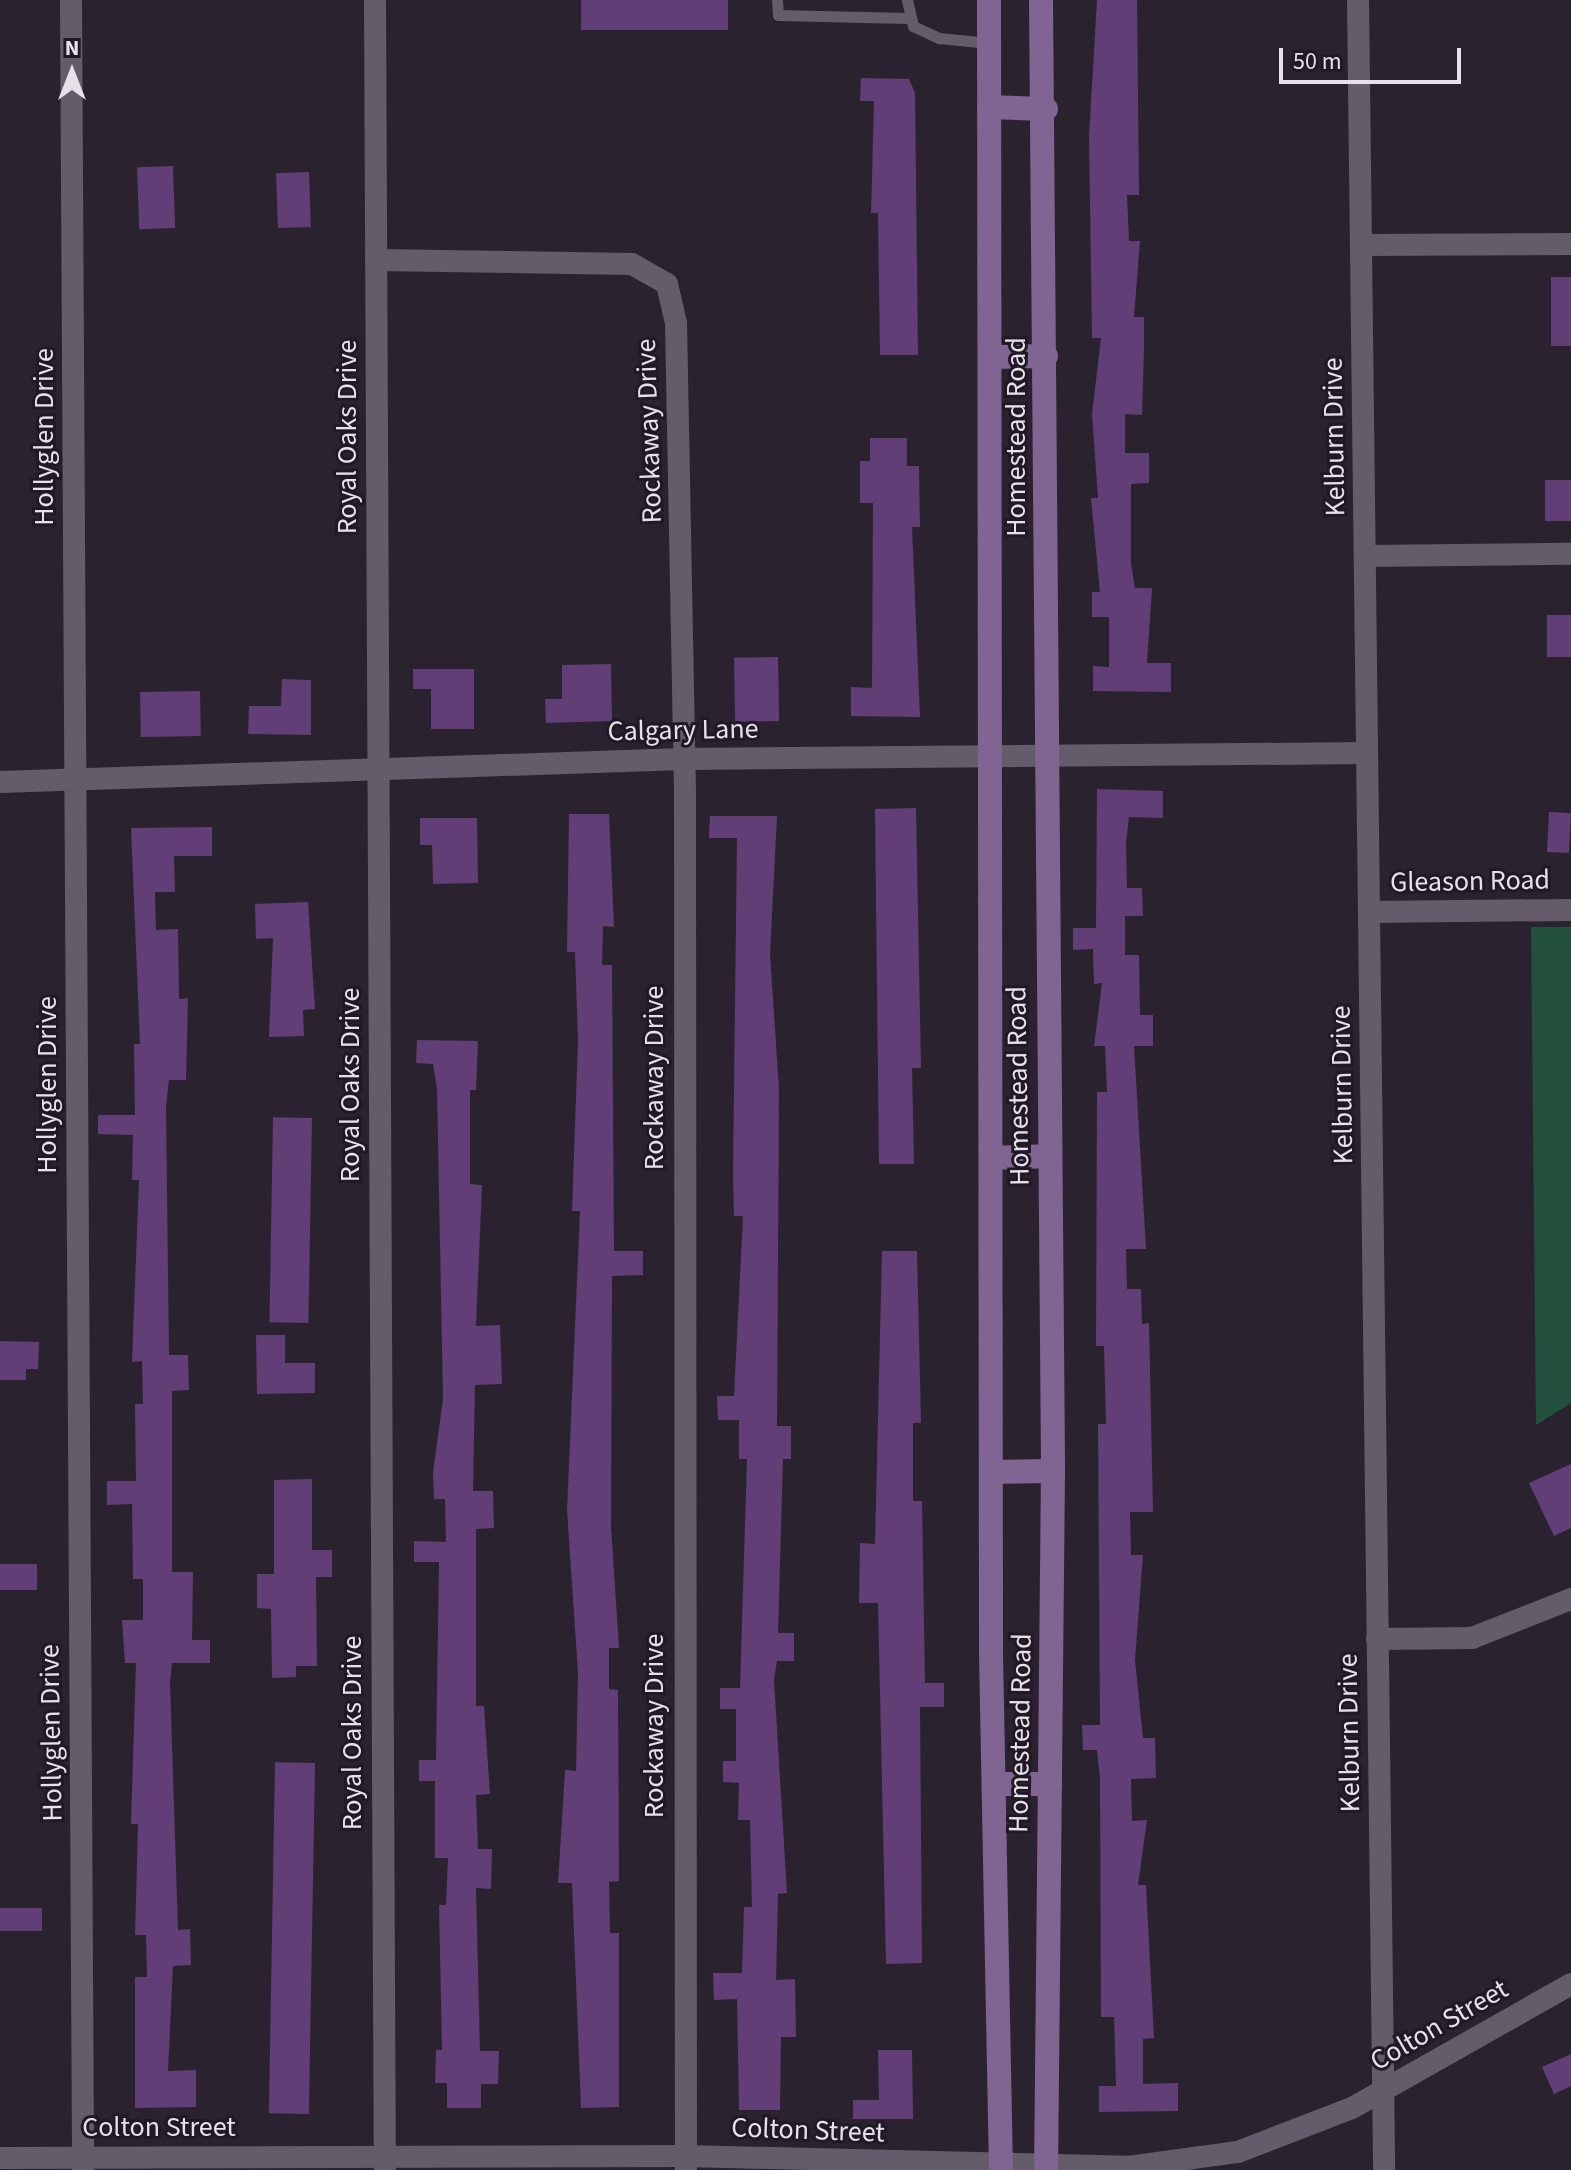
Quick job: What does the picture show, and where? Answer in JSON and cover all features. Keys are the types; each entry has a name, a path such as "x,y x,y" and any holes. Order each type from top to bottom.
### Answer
{"main road":[{"name":"Homestead Road","path":"989,0 991,1472 1001,2168"},
{"name":"Homestead Road","path":"1041,0 1046,109 1044,758 1053,1471 1046,2168"},
{"path":"989,107 1046,109"},
{"path":"990,357 1046,356"},
{"path":"991,1158 1050,1156"},
{"path":"991,1472 1053,1471"},
{"path":"994,1784 1050,1784"}],"street":[{"name":"Hollyglen Drive","path":"71,0 83,2163"},
{"name":"Royal Oaks Drive","path":"375,0 385,2164"},
{"name":"Kelburn Drive","path":"1358,0 1384,2170"},
{"path":"1362,245 1571,244"},
{"name":"Rockaway Drive","path":"376,260 574,259 632,264 667,284 681,370 686,2163"},
{"path":"1366,556 1571,554"},
{"name":"Calgary Lane","path":"0,782 684,759 1367,753"},
{"name":"Gleason Road","path":"1370,912 1571,910"},
{"path":"1377,1639 1472,1638 1571,1599"},
{"name":"Colton Street","path":"0,2158 83,2163 1128,2167 1238,2152 1384,2092 1571,1984"}],"lane":[{"path":"777,0 778,15 908,18 939,38 989,43"},
{"path":"907,0 908,18"}],"green space":[{"path":"1531,927 1571,927 1571,1403 1536,1425"}],"building":[{"path":"581,0 728,0 728,30 581,30"},
{"path":"1097,0 1137,0 1139,195 1127,195 1129,241 1140,241 1134,317 1144,317 1144,349 1142,415 1125,414 1125,453 1149,453 1149,483 1131,484 1131,564 1135,588 1152,588 1147,663 1171,663 1171,692 1093,691 1093,666 1109,667 1109,617 1092,617 1092,592 1100,592 1091,498 1098,498 1092,414 1101,338 1092,338 1089,136"},
{"path":"861,78 909,79 915,93 918,355 880,355 878,213 871,213 874,101 860,101"},
{"path":"173,166 175,228 139,229 137,167"},
{"path":"309,172 311,227 278,228 276,173"},
{"path":"1551,277 1571,277 1571,346 1551,346"},
{"path":"870,438 907,438 907,466 919,466 920,527 912,527 920,717 851,716 851,687 872,688 873,503 860,503 860,461 870,461"},
{"path":"1545,480 1571,480 1571,521 1545,521"},
{"path":"1547,615 1571,615 1571,657 1547,657"},
{"path":"778,657 779,721 735,722 734,658"},
{"path":"611,664 612,721 546,723 545,699 562,699 562,665"},
{"path":"413,669 474,669 474,729 431,729 431,689 413,689"},
{"path":"282,679 311,680 311,735 248,734 249,706 281,706"},
{"path":"200,691 201,736 141,737 140,692"},
{"path":"1097,789 1163,791 1163,818 1129,817 1126,843 1127,888 1142,888 1143,916 1125,916 1125,955 1139,955 1140,1015 1153,1015 1153,1046 1134,1046 1146,1249 1126,1249 1127,1289 1141,1289 1142,1324 1149,1323 1153,1512 1130,1512 1131,1555 1143,1555 1135,1660 1143,1738 1155,1738 1156,1778 1131,1779 1132,1821 1147,1820 1138,1885 1146,1885 1154,2038 1143,2039 1143,2084 1178,2083 1178,2111 1099,2112 1099,2086 1116,2086 1114,2017 1101,2017 1100,1779 1097,1750 1083,1750 1082,1725 1100,1725 1098,1424 1106,1424 1104,1346 1096,1346 1097,1092 1107,1092 1105,1046 1094,1046 1102,983 1094,984 1093,949 1073,950 1073,928 1096,928"},
{"path":"916,808 921,1068 912,1068 914,1164 879,1164 875,809"},
{"path":"1549,812 1571,813 1569,853 1547,852"},
{"path":"569,814 609,814 614,927 603,926 602,965 612,965 614,1251 643,1251 643,1275 612,1276 611,1526 619,1648 609,1648 609,1689 618,1690 619,1881 609,1882 610,1933 619,1933 619,2107 581,2108 572,1883 558,1883 565,1770 576,1771 578,1673 567,1510 580,1211 572,1211 578,1040 575,952 567,952"},
{"path":"710,816 777,816 770,954 779,1089 777,1426 791,1426 791,1459 783,1459 778,1633 794,1633 794,1661 777,1661 774,1680 787,1893 778,1894 776,1980 795,1979 796,2037 781,2037 780,2110 739,2110 737,1999 714,2000 713,1973 742,1973 744,1907 752,1907 750,1820 738,1820 739,1783 723,1782 723,1761 736,1761 736,1709 720,1709 720,1688 740,1688 747,1459 739,1459 739,1420 718,1420 717,1396 734,1396 743,1216 734,1216 733,1175 737,838 709,838"},
{"path":"420,818 477,818 478,883 433,884 432,845 420,845"},
{"path":"212,827 212,856 174,856 175,892 155,892 156,930 178,929 179,999 188,998 186,1080 169,1080 166,1107 169,1355 188,1355 189,1390 172,1391 172,1572 193,1572 192,1640 210,1640 210,1663 172,1663 170,1683 178,1930 190,1929 191,1965 173,1966 168,2071 196,2070 196,2107 135,2108 135,1977 147,1977 146,1935 135,1935 138,1824 131,1824 136,1663 125,1663 122,1620 143,1620 143,1579 133,1579 132,1504 107,1505 107,1481 136,1481 135,1404 143,1404 142,1361 132,1362 139,1180 132,1180 133,1135 98,1134 98,1115 135,1115 134,1044 140,1044 131,828"},
{"path":"308,902 315,1009 303,1010 304,1036 269,1037 273,938 256,939 255,904"},
{"path":"417,1040 478,1041 476,1090 470,1090 470,1184 482,1185 476,1326 500,1325 502,1384 475,1385 473,1491 493,1491 494,1528 476,1529 476,1706 484,1706 490,1794 476,1795 478,1849 492,1849 491,1889 476,1888 480,2051 499,2051 498,2084 481,2084 481,2108 447,2108 447,2083 435,2083 436,2050 442,2050 439,1905 446,1905 448,1858 435,1858 435,1781 419,1781 419,1760 436,1760 439,1562 414,1562 414,1541 446,1542 445,1499 434,1499 433,1472 443,1399 437,1089 433,1064 416,1063"},
{"path":"273,1117 312,1118 308,1323 269,1322"},
{"path":"882,1251 917,1251 921,1423 913,1423 913,1501 922,1501 925,1683 944,1683 944,1707 920,1707 922,1963 886,1964 878,1603 859,1603 860,1543 875,1544"},
{"path":"256,1335 285,1335 285,1363 315,1363 315,1393 257,1394"},
{"path":"0,1341 39,1342 38,1369 26,1369 26,1380 0,1380"},
{"path":"1571,1464 1571,1528 1554,1536 1529,1483"},
{"path":"312,1479 312,1550 332,1550 332,1577 316,1577 317,1666 296,1666 296,1677 272,1678 271,1609 257,1608 257,1574 274,1574 274,1480"},
{"path":"0,1564 37,1564 37,1590 0,1590"},
{"path":"275,1762 315,1763 309,2114 269,2113"},
{"path":"0,1908 42,1908 42,1931 0,1931"},
{"path":"878,2050 912,2050 913,2119 853,2119 853,2100 879,2100"},
{"path":"1571,2054 1571,2086 1554,2094 1542,2067"}]}
